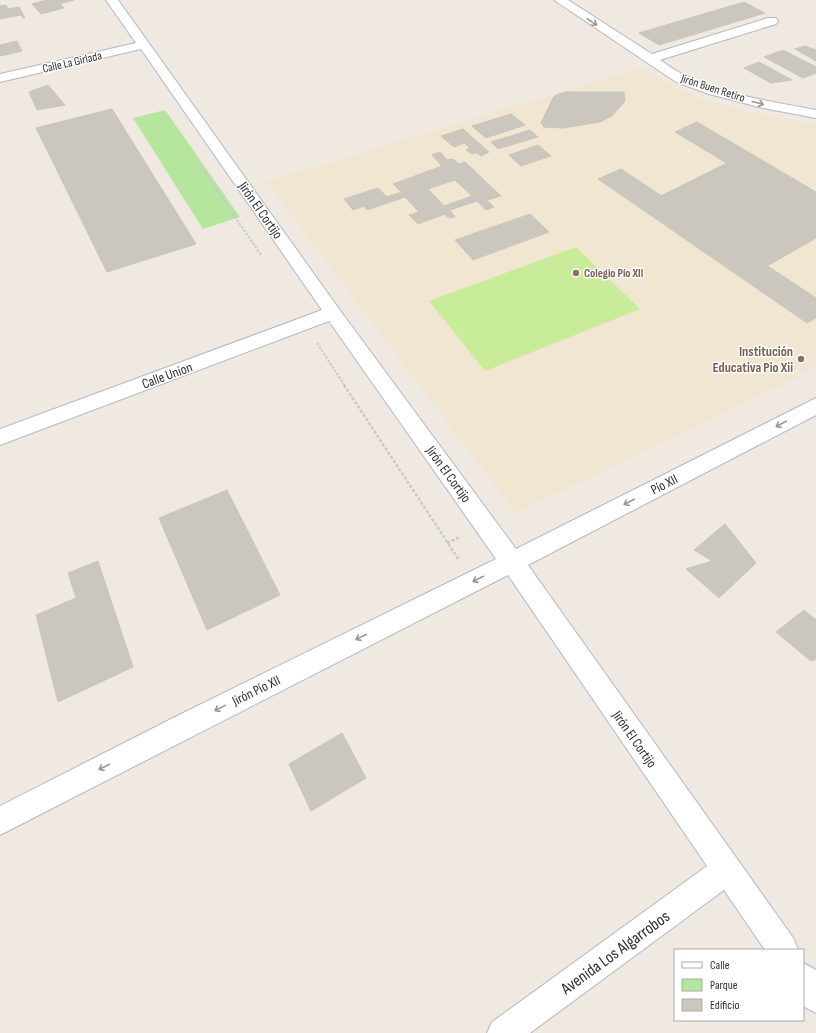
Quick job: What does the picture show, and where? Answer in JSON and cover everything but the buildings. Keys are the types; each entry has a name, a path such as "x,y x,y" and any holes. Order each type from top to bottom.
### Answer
{"street":[{"name":"Jirón El Cortijo","path":"112,0 333,313 512,562 782,949"},
{"name":"Jirón Buen Retiro","path":"560,0 681,79 714,91 768,105 816,114"},
{"path":"649,59 772,21"},
{"name":"Calle La Girlada","path":"0,78 144,45"},
{"name":"Calle Union","path":"0,437 333,313"},
{"name":"Pío XII","path":"512,562 816,406"},
{"name":"Jirón Pío XII","path":"0,820 512,562"},
{"name":"Avenida Los Algarrobos","path":"503,1033 727,870"},
{"path":"804,979 816,997"}],"path":[{"path":"193,157 265,260"},
{"path":"305,324 473,582"}],"shaded area":[{"name":"Colegio Pío XII","path":"642,67 670,85 699,98 743,111 816,124 816,364 794,379 516,513 266,182"}],"green space":[{"path":"165,110 240,217 203,229 133,118"},
{"path":"576,247 640,309 485,371 429,301"}],"place":[{"name":"Colegio Pío XII","path":"576,273"},
{"name":"Institución Educativa Pio Xii","path":"801,359"}]}
